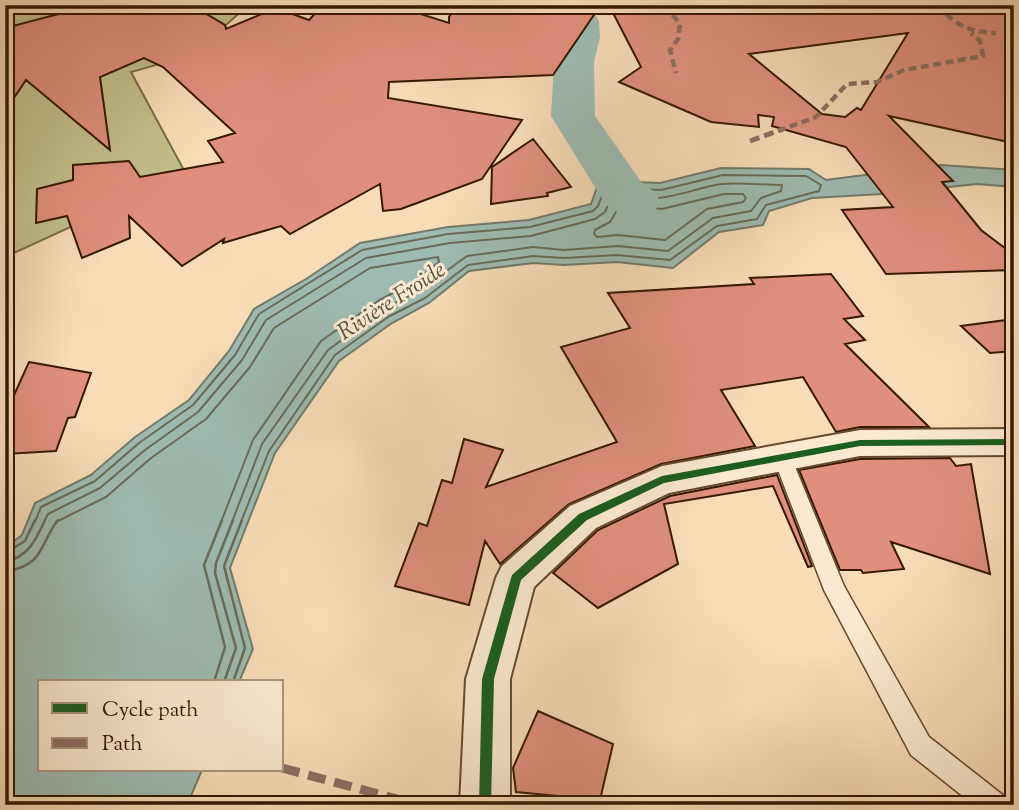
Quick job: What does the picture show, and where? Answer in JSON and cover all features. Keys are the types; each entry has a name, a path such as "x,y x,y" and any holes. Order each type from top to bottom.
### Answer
{"street":[{"path":"485,805 488,678 516,578 583,517 662,480 860,443 1014,442"}],"lane":[{"path":"782,457 835,590 920,746 995,805"}],"shaded area":[{"path":"5,5 248,5 194,54 131,72 186,174 14,253 5,249"}],"water":[{"name":"Rivière Froide","path":"579,129 636,182 660,183 721,168 809,169 826,180 941,165 1014,170 1014,187 977,184 812,198 769,211 763,225 719,232 673,268 617,262 564,265 533,263 469,271 429,303 392,323 339,361 275,453 230,568 253,649 240,680 38,680 38,772 201,772 187,805 5,805 5,548 22,535 35,503 91,475 135,437 189,400 229,351 254,309 360,243 448,227 529,220 591,204 602,173 583,155"}],"building":[{"path":"93,5 191,5 225,25 226,29 276,8 309,20 322,6 387,12 392,5 449,23 449,17 457,5 598,9 553,75 389,82 388,98 522,120 482,179 401,209 383,211 380,184 290,234 281,226 223,243 224,239 182,266 129,216 130,238 82,258 67,216 36,223 37,189 73,180 73,165 129,161 140,177 223,162 208,141 235,133 163,67 144,58 100,77 110,150 26,80 5,111 5,28"},
{"path":"641,5 1002,5 1007,16 1014,17 1014,126 1006,125 1008,142 889,116 953,181 942,182 981,230 1014,255 1014,270 886,274 842,210 893,207 846,147 772,126 774,117 758,115 759,127 711,122 619,82 641,67 611,9 645,10","holes":["908,33 861,110 857,108 845,117 822,114 749,54"]},
{"path":"533,139 571,187 547,193 548,196 491,204 492,167"},
{"path":"831,274 863,316 844,319 865,340 845,344 929,427 860,427 836,432 803,377 721,390 755,446 661,464 569,504 500,564 485,541 469,605 395,586 419,523 427,526 442,480 452,483 464,439 503,450 486,487 617,442 561,347 630,328 608,293 754,284 750,278"},
{"path":"1014,319 1014,351 990,353 961,326"},
{"path":"29,362 91,373 75,417 68,418 56,451 5,454 5,415"},
{"path":"950,458 956,466 971,464 990,574 891,542 904,569 863,573 861,570 840,570 799,470 860,459"},
{"path":"777,475 812,566 808,567 773,486 664,504 678,564 598,608 553,573 598,530 670,496"},
{"path":"538,711 613,744 600,800 516,792 513,768"}],"waterway":[{"path":"572,5 581,21 581,37 574,62 573,116 624,194 635,202"}],"marked path":[{"path":"665,5 680,24 678,39 670,50 676,73"},
{"path":"956,5 947,15 959,25 975,32 996,33"},
{"path":"750,141 816,117 847,84 877,82 904,70 983,56 980,41 971,33"},
{"path":"284,769 419,805"}],"cycle path":[{"path":"485,805 488,679 516,578 583,517 662,480 860,443 1014,442"}]}
